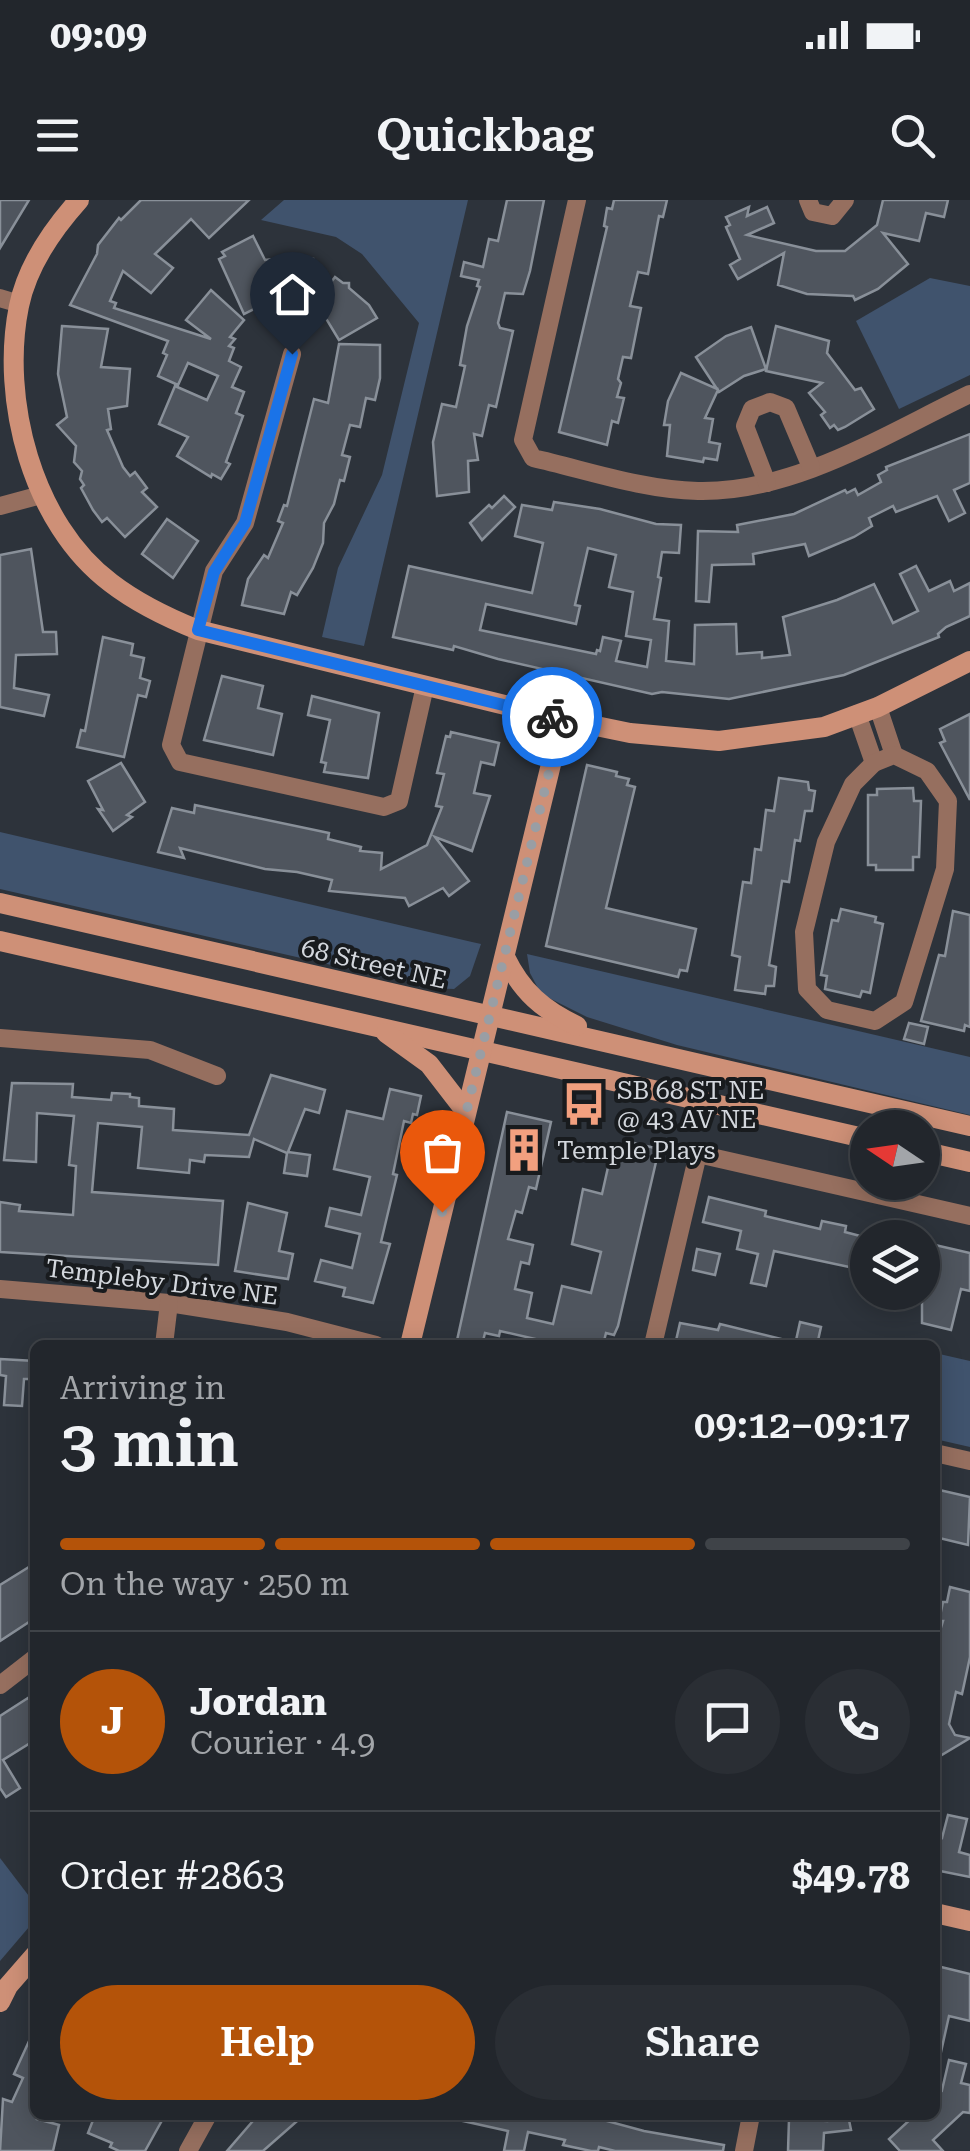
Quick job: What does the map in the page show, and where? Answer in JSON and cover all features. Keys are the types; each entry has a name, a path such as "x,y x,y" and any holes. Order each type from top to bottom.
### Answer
{"main road":[{"path":"78,200 10,301 22,442 41,495 72,542 109,582 165,616 198,630 562,719 630,733 720,740 824,727 878,706 970,661"},
{"path":"411,1340 562,719"},
{"name":"68 Street NE","path":"0,903 970,1126"},
{"path":"0,941 850,1134"},
{"path":"505,958 514,976 538,1004 610,1042"},
{"path":"376,1026 429,1064 466,1112"},
{"path":"940,1155 970,1162"},
{"path":"940,1914 970,1920"},
{"path":"0,2002 30,1961"}],"street":[{"path":"577,200 523,440 533,458 649,484 696,491 738,489 768,483 810,467 970,394"},
{"path":"808,200 813,212 832,216 845,200"},
{"path":"292,354 245,523 214,572 172,746 180,762 384,807 399,802 425,686"},
{"path":"768,483 745,426 752,409 770,402 786,408 810,467"},
{"path":"0,506 41,495"},
{"path":"878,706 894,756"},
{"path":"858,714 874,763"},
{"path":"894,756 927,771 948,801 945,870 904,1002 875,1021 828,1010 807,989 804,932 826,842 853,784 874,763 894,756"},
{"path":"0,1038 150,1050 216,1076"},
{"path":"654,1340 698,1154 970,1216"},
{"name":"Templeby Drive NE","path":"0,1289 169,1303 287,1322 357,1340"},
{"path":"165,1340 169,1303"},
{"path":"940,1454 970,1461"},
{"path":"0,1685 30,1662"},
{"path":"188,2151 205,2120"},
{"path":"744,2151 750,2120"}],"shaded area":[{"path":"284,200 468,200 364,646 322,637 338,568 382,475 419,323 362,254 336,237 261,220"},
{"path":"930,278 970,286 970,375 899,409 856,321"},
{"path":"0,832 481,944 470,976 454,989 432,988 0,889"},
{"path":"527,954 970,1057 970,1115 677,1045 587,1017 541,994 530,973"},
{"path":"940,1354 970,1361 970,1447 940,1440"},
{"path":"0,1858 30,1897 30,1926 0,1961"}],"building":[{"path":"0,200 29,200 0,248"},
{"path":"141,200 249,200 209,238 191,219 155,254 173,268 151,293 123,271 110,301 116,303 114,308 211,339 186,320 211,290 244,320 230,337 235,339 229,346 234,348 229,361 241,367 232,387 244,392 236,413 243,416 226,462 230,464 221,479 177,456 188,437 159,424 175,386 207,400 218,376 188,363 178,385 158,376 168,341 70,305 98,245 119,218"},
{"path":"507,200 544,200 530,271 523,294 505,293 498,323 500,328 513,331 496,407 489,405 482,436 474,434 478,460 468,461 469,492 437,496 433,442 442,404 456,407 465,366 460,365 467,326 480,287 479,280 461,276 464,262 483,267 489,239 498,241"},
{"path":"614,200 667,200 663,217 659,216 648,274 638,272 630,306 641,308 631,358 623,357 617,397 624,398 618,423 612,421 607,445 559,432 607,227 607,208 612,209"},
{"path":"883,200 948,200 944,217 926,213 919,241 883,233 908,264 878,289 855,300 853,296 807,294 778,285 784,253 738,279 730,265 740,259 726,227 730,225 726,217 749,207 747,216 767,207 774,223 747,235 816,251 845,251 877,225"},
{"path":"253,236 265,260 313,259 308,304 274,299 244,314 219,259 225,256 222,252"},
{"path":"335,277 349,283 349,288 369,305 377,318 339,340 327,320 312,307"},
{"path":"62,326 108,329 101,367 130,369 127,406 108,409 111,429 107,430 123,467 130,476 135,472 147,488 142,492 157,507 125,537 107,518 102,522 93,510 81,488 82,471 74,462 76,446 57,425 67,417 58,374"},
{"path":"776,326 829,341 827,353 855,390 861,388 874,409 845,427 830,428 821,415 825,412 809,393 822,383 766,371"},
{"path":"751,327 766,369 718,390 705,418 713,419 709,442 720,444 717,460 704,458 703,462 667,456 670,425 664,425 668,401 681,373 717,389 696,357 726,336"},
{"path":"339,344 380,345 380,378 375,400 366,398 360,427 350,425 342,455 350,457 344,481 340,480 324,523 323,543 297,595 291,592 284,614 242,605 248,579 264,555 268,558 283,523 278,521 284,505 287,506 314,399 328,403"},
{"path":"970,434 970,483 954,490 965,513 949,521 937,496 896,512 893,506 869,518 872,526 854,537 809,556 805,544 753,554 754,564 712,565 709,602 696,601 698,531 738,532 737,525 794,514 845,490 847,493 855,489 858,495 881,482 878,475 886,467"},
{"path":"504,496 515,507 482,540 470,523"},
{"path":"554,502 656,524 681,525 679,553 662,552 658,577 661,578 654,619 669,621 666,661 694,664 695,625 736,624 737,654 762,652 762,658 790,655 783,617 874,584 893,623 918,611 900,574 916,566 929,591 950,581 954,591 970,583 970,616 946,627 939,637 844,675 729,699 652,694 454,646 453,650 393,637 409,566 532,593 543,543 515,536 522,505 552,510","holes":["588,548 616,555 609,587 633,592 626,636 651,640 647,667 616,661 621,641 603,637 596,654 480,630 486,604 576,624 580,606 575,605"]},
{"path":"167,519 198,541 173,578 142,554"},
{"path":"31,549 43,632 56,632 57,654 16,655 14,688 49,695 44,716 0,707 0,555"},
{"path":"103,637 133,644 131,655 144,658 140,678 150,681 146,697 138,695 124,757 77,747 81,730 85,731"},
{"path":"222,676 263,686 258,708 282,714 273,755 204,740"},
{"path":"312,696 379,713 368,778 324,772 326,763 321,762 330,720 308,715"},
{"path":"970,714 970,800 940,743 945,741 940,729"},
{"path":"451,732 499,743 494,765 481,762 474,793 490,796 472,851 435,837 469,881 449,896 443,888 409,906 405,898 329,891 332,880 297,872 265,869 180,848 184,858 158,852 172,808 194,813 195,805 329,833 328,839 361,847 360,851 382,853 381,869 427,845 442,807 436,806 444,774 437,773 446,736 450,737"},
{"path":"121,763 145,802 113,831 98,809 103,810 88,781"},
{"path":"587,765 617,772 616,776 629,779 627,785 635,787 606,908 696,929 687,971 680,970 678,977 546,946"},
{"path":"779,778 808,782 809,790 815,791 812,811 805,811 800,841 795,840 789,882 782,881 769,965 776,967 774,986 766,986 765,994 735,990 740,957 732,955 743,882 751,883 755,849 761,850 766,810 774,811"},
{"path":"913,788 914,801 921,801 919,857 913,857 913,870 876,870 876,865 868,865 868,795 877,795 877,789"},
{"path":"841,909 876,917 875,922 883,924 870,993 862,991 860,997 825,989 827,976 821,975 832,920 838,921"},
{"path":"953,911 970,915 970,1027 965,1025 964,1031 921,1021 939,955 945,956"},
{"path":"909,1023 928,1027 924,1044 904,1039"},
{"path":"271,1075 325,1090 319,1113 305,1109 288,1152 310,1155 307,1176 284,1173 287,1153 254,1139 249,1157 205,1155 204,1162 190,1160 189,1173 138,1168 142,1127 98,1123 92,1192 223,1201 218,1265 0,1252 0,1202 20,1205 19,1211 73,1215 76,1166 69,1165 74,1116 37,1113 36,1162 4,1160 12,1083 73,1084 72,1097 111,1100 112,1093 130,1094 139,1098 139,1106 174,1109 173,1130 249,1135"},
{"path":"390,1089 421,1096 417,1115 413,1114 411,1123 404,1121 393,1174 397,1175 381,1242 390,1244 373,1303 343,1296 345,1288 315,1281 321,1260 352,1268 360,1234 326,1226 330,1208 361,1215 370,1177 334,1169 347,1111 383,1119"},
{"path":"507,1112 551,1122 536,1189 529,1187 522,1213 516,1211 508,1239 533,1245 529,1264 521,1262 515,1289 532,1293 527,1318 553,1324 562,1286 591,1293 601,1252 572,1244 583,1189 602,1194 613,1145 629,1148 630,1142 659,1149 614,1335 606,1333 604,1340 539,1340 500,1331 499,1336 485,1333 483,1340 457,1340"},
{"path":"709,1197 820,1229 822,1221 846,1226 845,1232 850,1233 850,1267 774,1251 766,1286 751,1283 758,1254 737,1249 741,1231 703,1222"},
{"path":"248,1203 287,1213 279,1251 293,1254 288,1279 235,1271"},
{"path":"940,1246 970,1253 970,1291 961,1289 951,1330 922,1323 922,1310 940,1310"},
{"path":"697,1249 720,1254 715,1275 693,1270"},
{"path":"800,1322 821,1327 818,1340 796,1340"},
{"path":"680,1323 718,1330 720,1324 781,1339 781,1340 676,1340"},
{"path":"0,1359 30,1361 30,1379 24,1379 22,1406 4,1405 6,1376 0,1375"},
{"path":"940,1490 970,1497 968,1545 940,1538"},
{"path":"30,1569 30,1621 0,1641 0,1585"},
{"path":"950,1587 970,1592 970,1657 962,1694 956,1692 949,1724 955,1735 970,1738 940,1756 940,1616 943,1602 947,1602"},
{"path":"28,1698 30,1701 30,1743 3,1760 20,1788 6,1797 0,1788 0,1716"},
{"path":"948,1815 967,1819 959,1852 970,1855 970,1877 940,1871"},
{"path":"940,1967 970,1974 970,2021 949,2016 941,2052"},
{"path":"30,2039 30,2120 59,2125 53,2151 0,2151 3,2099 12,2102 23,2078 14,2074"},
{"path":"949,2060 966,2064 961,2083 970,2085 970,2113 963,2112 933,2140 943,2151 900,2151 889,2139 910,2120 940,2120"},
{"path":"93,2120 162,2120 145,2151 119,2151 110,2147 112,2143 88,2133"},
{"path":"254,2120 298,2120 263,2151 227,2151"},
{"path":"603,2120 724,2145 723,2151 615,2151 599,2147 598,2151 591,2151 563,2145 565,2140 528,2132 524,2151 504,2151 508,2131 463,2121"},
{"path":"789,2120 849,2120 851,2130 824,2133 823,2151 788,2151"}],"way so far":[{"path":"442,1212 562,719 552,717"}],"place":[{"name":"SB 68 ST NE @ 43 AV NE","path":"584,1104"},
{"name":"Temple Plays","path":"524,1150"}],"route":[{"path":"292,354 245,523 214,572 198,630 552,717"}]}
